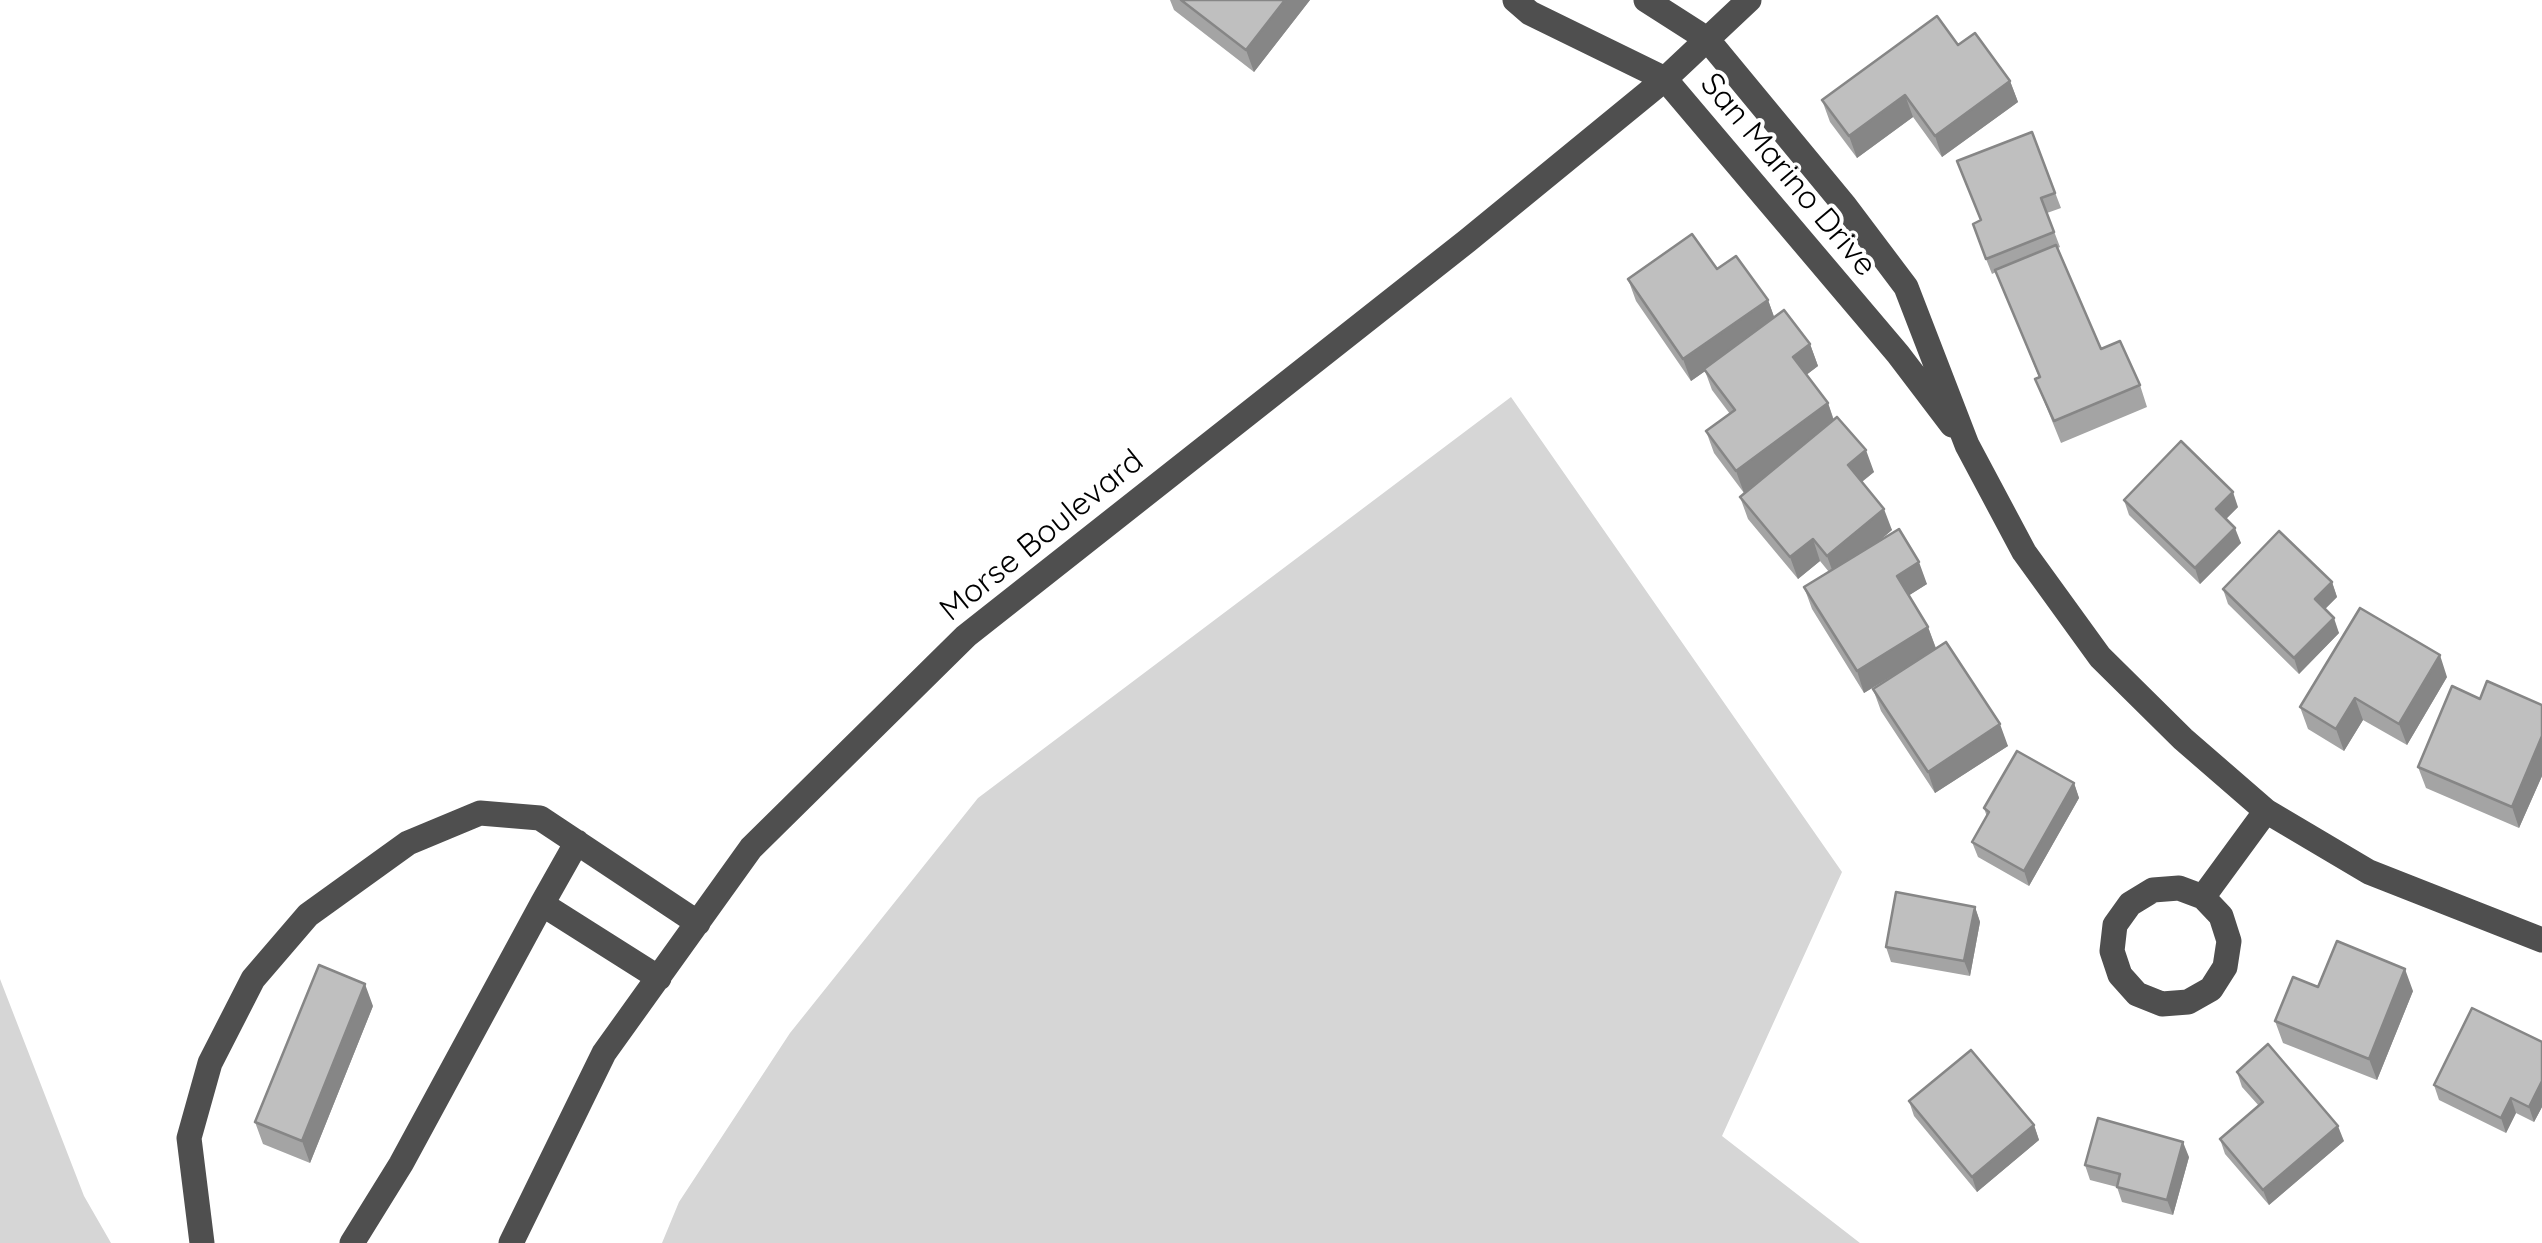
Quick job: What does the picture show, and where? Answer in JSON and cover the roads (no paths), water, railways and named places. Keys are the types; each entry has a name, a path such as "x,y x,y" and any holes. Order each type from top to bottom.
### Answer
{"street":[{"name":"San Marino Drive","path":"1515,0 1530,13 1665,80 1898,354 1967,445"},
{"name":"San Marino Drive","path":"1646,0 1707,39 1845,206 1906,287 1967,445 2024,552 2100,657 2183,739 2266,812 2369,872 2542,940"},
{"name":"Morse Boulevard","path":"511,1243 604,1053 752,848 966,636 1467,241 1665,80 1749,0"},
{"path":"2203,897 2266,812"},
{"path":"202,1243 189,1138 210,1063 254,979 308,915 408,844 480,813 540,818 698,923"},
{"path":"352,1243 401,1164 577,842"},
{"path":"2179,888 2203,897 2221,916 2229,941 2225,967 2211,988 2188,1002 2162,1004 2137,994 2120,975 2112,951 2116,925 2130,904 2153,890 2179,888"},
{"path":"542,904 658,978"}]}
